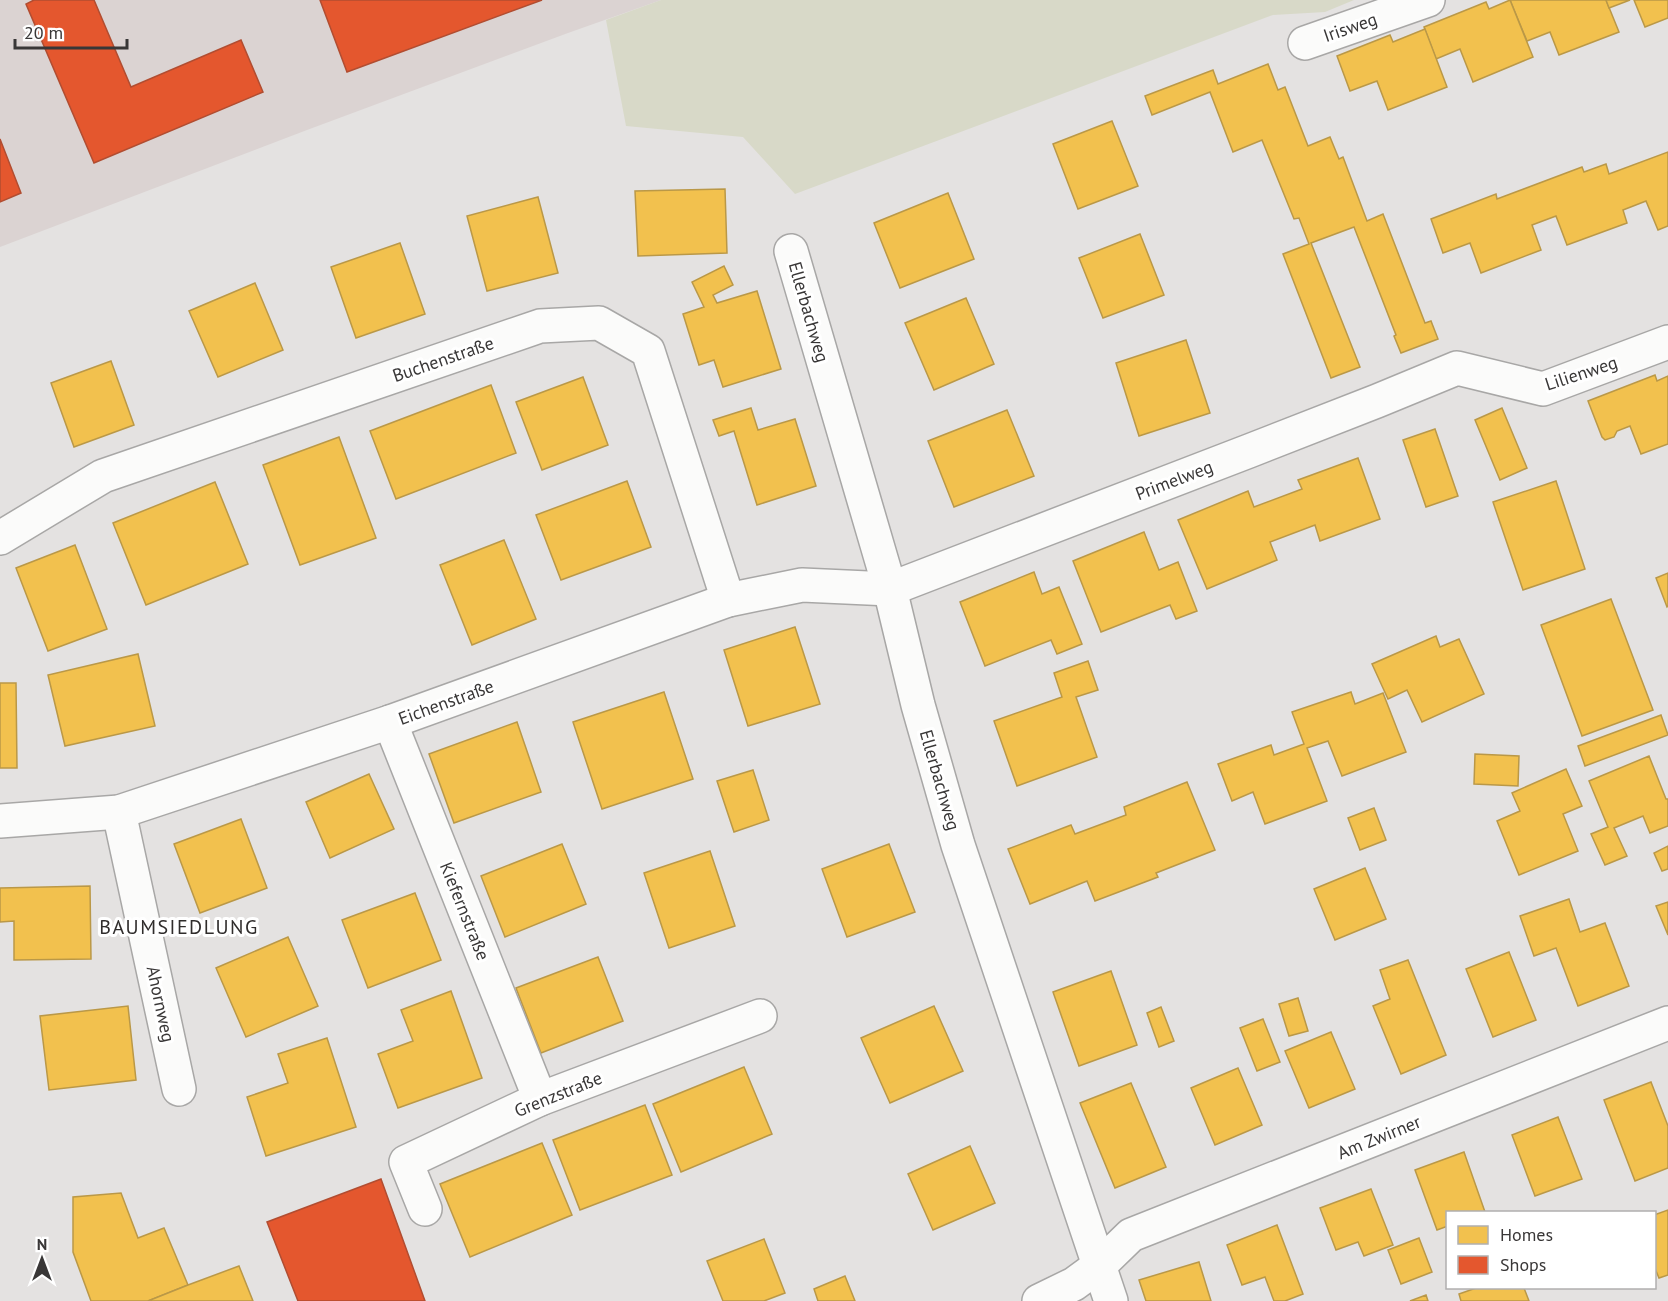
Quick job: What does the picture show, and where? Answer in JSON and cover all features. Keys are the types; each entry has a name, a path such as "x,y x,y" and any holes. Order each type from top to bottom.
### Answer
{"street":[{"name":"Irisweg","path":"1305,43 1428,0"},
{"name":"Ellerbachweg","path":"791,251 890,588 918,705 958,845 1111,1301"},
{"name":"Buchenstraße","path":"0,538 103,476 540,326 599,323 648,351 728,600"},
{"name":"Lilienweg","path":"1456,368 1544,389 1668,342"},
{"name":"Primelweg","path":"890,588 1250,451 1456,368"},
{"name":"Eichenstraße","path":"0,821 119,813 390,722 728,600 802,585 890,588"},
{"name":"Kiefernstraße","path":"390,722 540,1099"},
{"name":"Ahornweg","path":"119,813 179,1089"},
{"name":"Grenzstraße","path":"425,1209 406,1162 540,1099 760,1016"},
{"name":"Am Zwirner","path":"1100,1265 1131,1235 1668,1023"},
{"path":"1039,1301 1074,1284 1100,1265"}],"shaded area":[{"path":"0,0 661,0 307,130 0,247"}],"green space":[{"path":"661,0 1354,0 1325,12 1273,15 795,194 743,137 626,126 606,20"}],"building: Homes":[{"path":"1510,0 1606,0 1619,32 1559,55 1550,32 1527,41"},
{"path":"1510,0 1533,57 1473,82 1460,49 1436,59 1424,27 1486,2 1489,9"},
{"path":"1606,0 1630,0 1609,8"},
{"path":"1634,0 1668,0 1668,18 1645,27"},
{"path":"1425,29 1447,87 1388,110 1377,81 1350,91 1337,56 1390,35 1393,42"},
{"path":"1268,64 1278,90 1285,87 1308,146 1330,137 1339,159 1343,157 1367,221 1383,214 1425,323 1431,321 1438,339 1401,353 1354,227 1311,243 1360,367 1331,378 1283,254 1309,244 1299,218 1294,219 1262,140 1233,152 1210,92 1152,115 1145,96 1213,70 1218,84"},
{"path":"1112,121 1138,186 1078,209 1053,144"},
{"path":"1668,152 1668,226 1658,230 1646,201 1623,210 1627,223 1567,245 1556,216 1532,225 1541,250 1481,273 1470,243 1443,253 1431,219 1496,194 1497,199 1582,167 1584,172 1606,164 1609,174"},
{"path":"725,189 727,253 638,256 635,191"},
{"path":"948,193 974,259 900,288 874,223"},
{"path":"538,197 558,273 487,291 467,216"},
{"path":"1140,234 1164,295 1103,318 1079,258"},
{"path":"400,243 425,314 356,338 331,267"},
{"path":"724,266 733,285 713,295 717,303 757,291 781,369 723,387 714,360 699,365 683,314 704,307 692,282"},
{"path":"255,283 283,350 218,377 189,311"},
{"path":"966,298 994,364 934,390 905,323"},
{"path":"1186,340 1210,413 1139,436 1116,363"},
{"path":"111,361 134,425 74,447 51,383"},
{"path":"1655,375 1657,381 1668,376 1668,444 1641,454 1630,426 1617,431 1614,437 1605,440 1588,401"},
{"path":"583,377 608,445 542,470 516,402"},
{"path":"491,385 516,453 396,499 370,431"},
{"path":"751,408 758,430 795,419 816,486 757,505 734,431 719,436 713,420"},
{"path":"1502,408 1527,468 1500,480 1475,420"},
{"path":"1007,410 1034,476 954,507 928,441"},
{"path":"1435,429 1458,496 1426,507 1403,440"},
{"path":"339,437 376,538 300,565 263,465"},
{"path":"1358,458 1380,519 1320,541 1315,525 1270,542 1277,560 1207,589 1178,520 1248,491 1254,507 1302,489 1298,480"},
{"path":"627,481 651,547 561,580 536,515"},
{"path":"1556,481 1585,569 1523,590 1493,502"},
{"path":"215,482 248,564 146,605 113,523"},
{"path":"1144,532 1159,570 1178,562 1197,611 1176,619 1170,605 1101,632 1073,561"},
{"path":"504,540 536,619 472,645 440,565"},
{"path":"75,545 107,629 48,651 16,568"},
{"path":"1034,572 1042,594 1059,587 1082,644 1057,654 1051,640 985,666 960,602"},
{"path":"1668,573 1668,606 1667,607 1656,578"},
{"path":"1611,599 1653,710 1582,736 1541,625"},
{"path":"795,627 820,704 748,726 724,650"},
{"path":"1436,636 1440,647 1459,639 1484,694 1422,722 1407,690 1388,699 1372,664"},
{"path":"138,654 155,726 65,746 48,675"},
{"path":"1088,661 1098,690 1076,697 1097,757 1017,786 994,721 1062,697 1054,673"},
{"path":"0,683 16,683 17,768 0,768"},
{"path":"664,692 693,779 602,809 573,722"},
{"path":"1351,692 1355,704 1383,693 1406,752 1342,776 1328,741 1307,748 1327,801 1265,824 1253,792 1232,801 1218,764 1271,745 1274,755 1304,744 1292,712"},
{"path":"1661,715 1668,735 1585,766 1578,746"},
{"path":"517,722 541,792 454,823 429,754"},
{"path":"1475,754 1519,756 1518,786 1474,784"},
{"path":"1649,756 1666,799 1668,799 1668,826 1650,833 1643,816 1614,828 1627,856 1605,865 1591,834 1608,827 1589,781"},
{"path":"1566,769 1582,806 1563,814 1578,851 1519,875 1497,821 1520,811 1512,793"},
{"path":"753,770 769,820 734,832 717,781"},
{"path":"369,774 394,829 330,858 306,802"},
{"path":"1187,782 1215,850 1156,873 1158,877 1095,901 1087,881 1030,904 1008,849 1071,825 1075,834 1126,815 1124,807"},
{"path":"1374,808 1386,840 1360,850 1348,818"},
{"path":"241,819 267,888 200,913 174,844"},
{"path":"562,844 586,904 505,937 481,876"},
{"path":"889,844 915,912 847,937 822,869"},
{"path":"1668,846 1668,869 1662,871 1654,853"},
{"path":"710,851 735,926 669,948 644,873"},
{"path":"1365,868 1386,919 1335,940 1314,889"},
{"path":"90,886 91,959 14,960 14,921 0,922 0,888"},
{"path":"415,893 441,960 368,988 342,920"},
{"path":"1569,899 1580,932 1605,923 1629,986 1578,1006 1556,948 1534,956 1520,916"},
{"path":"1668,902 1668,935 1656,906"},
{"path":"288,937 318,1006 246,1037 216,968"},
{"path":"1509,952 1536,1020 1493,1037 1466,969"},
{"path":"598,957 623,1021 541,1053 516,988"},
{"path":"1408,960 1446,1055 1401,1074 1373,1006 1390,999 1380,970"},
{"path":"1111,971 1137,1045 1079,1066 1053,992"},
{"path":"451,991 482,1078 398,1108 378,1054 413,1041 401,1010"},
{"path":"1298,998 1308,1031 1289,1036 1279,1004"},
{"path":"128,1006 136,1080 49,1090 40,1016"},
{"path":"934,1006 963,1071 890,1103 861,1038"},
{"path":"1161,1007 1174,1041 1159,1047 1147,1013"},
{"path":"1263,1019 1280,1062 1257,1071 1240,1028"},
{"path":"1331,1032 1355,1089 1309,1108 1285,1051"},
{"path":"327,1038 356,1127 266,1156 247,1097 288,1083 278,1054"},
{"path":"744,1067 772,1134 681,1172 653,1104"},
{"path":"1238,1068 1262,1125 1215,1145 1191,1088"},
{"path":"1651,1082 1668,1126 1668,1168 1635,1181 1604,1100"},
{"path":"1131,1083 1166,1167 1115,1188 1080,1103"},
{"path":"645,1105 672,1175 580,1210 553,1140"},
{"path":"1558,1117 1582,1179 1535,1196 1512,1135"},
{"path":"542,1143 572,1215 470,1257 440,1184"},
{"path":"970,1146 995,1203 933,1230 908,1174"},
{"path":"1464,1152 1485,1211 1446,1211 1446,1227 1437,1230 1415,1170"},
{"path":"1371,1189 1393,1245 1364,1256 1358,1242 1336,1250 1320,1208"},
{"path":"121,1193 138,1238 164,1228 188,1285 148,1301 91,1301 73,1252 73,1197"},
{"path":"1668,1210 1668,1275 1659,1278 1656,1271 1656,1214"},
{"path":"1277,1225 1303,1294 1285,1301 1274,1301 1265,1277 1242,1285 1227,1245"},
{"path":"1419,1238 1432,1272 1401,1284 1388,1250"},
{"path":"764,1239 785,1293 764,1301 723,1301 707,1261"},
{"path":"1199,1262 1211,1301 1146,1301 1139,1280"},
{"path":"239,1266 253,1301 148,1301 188,1285"},
{"path":"845,1276 855,1301 818,1301 814,1289"},
{"path":"1473,1289 1524,1289 1529,1301 1461,1301 1459,1294"},
{"path":"1426,1295 1428,1301 1410,1301"}],"building: Shops":[{"path":"34,0 94,0 131,87 241,40 263,92 94,163 26,4"},
{"path":"320,0 542,0 347,72"},
{"path":"0,139 21,193 0,202"},
{"path":"381,1179 425,1301 298,1301 267,1222"}],"district":[{"name":"BAUMSIEDLUNG","path":"179,927"}]}
